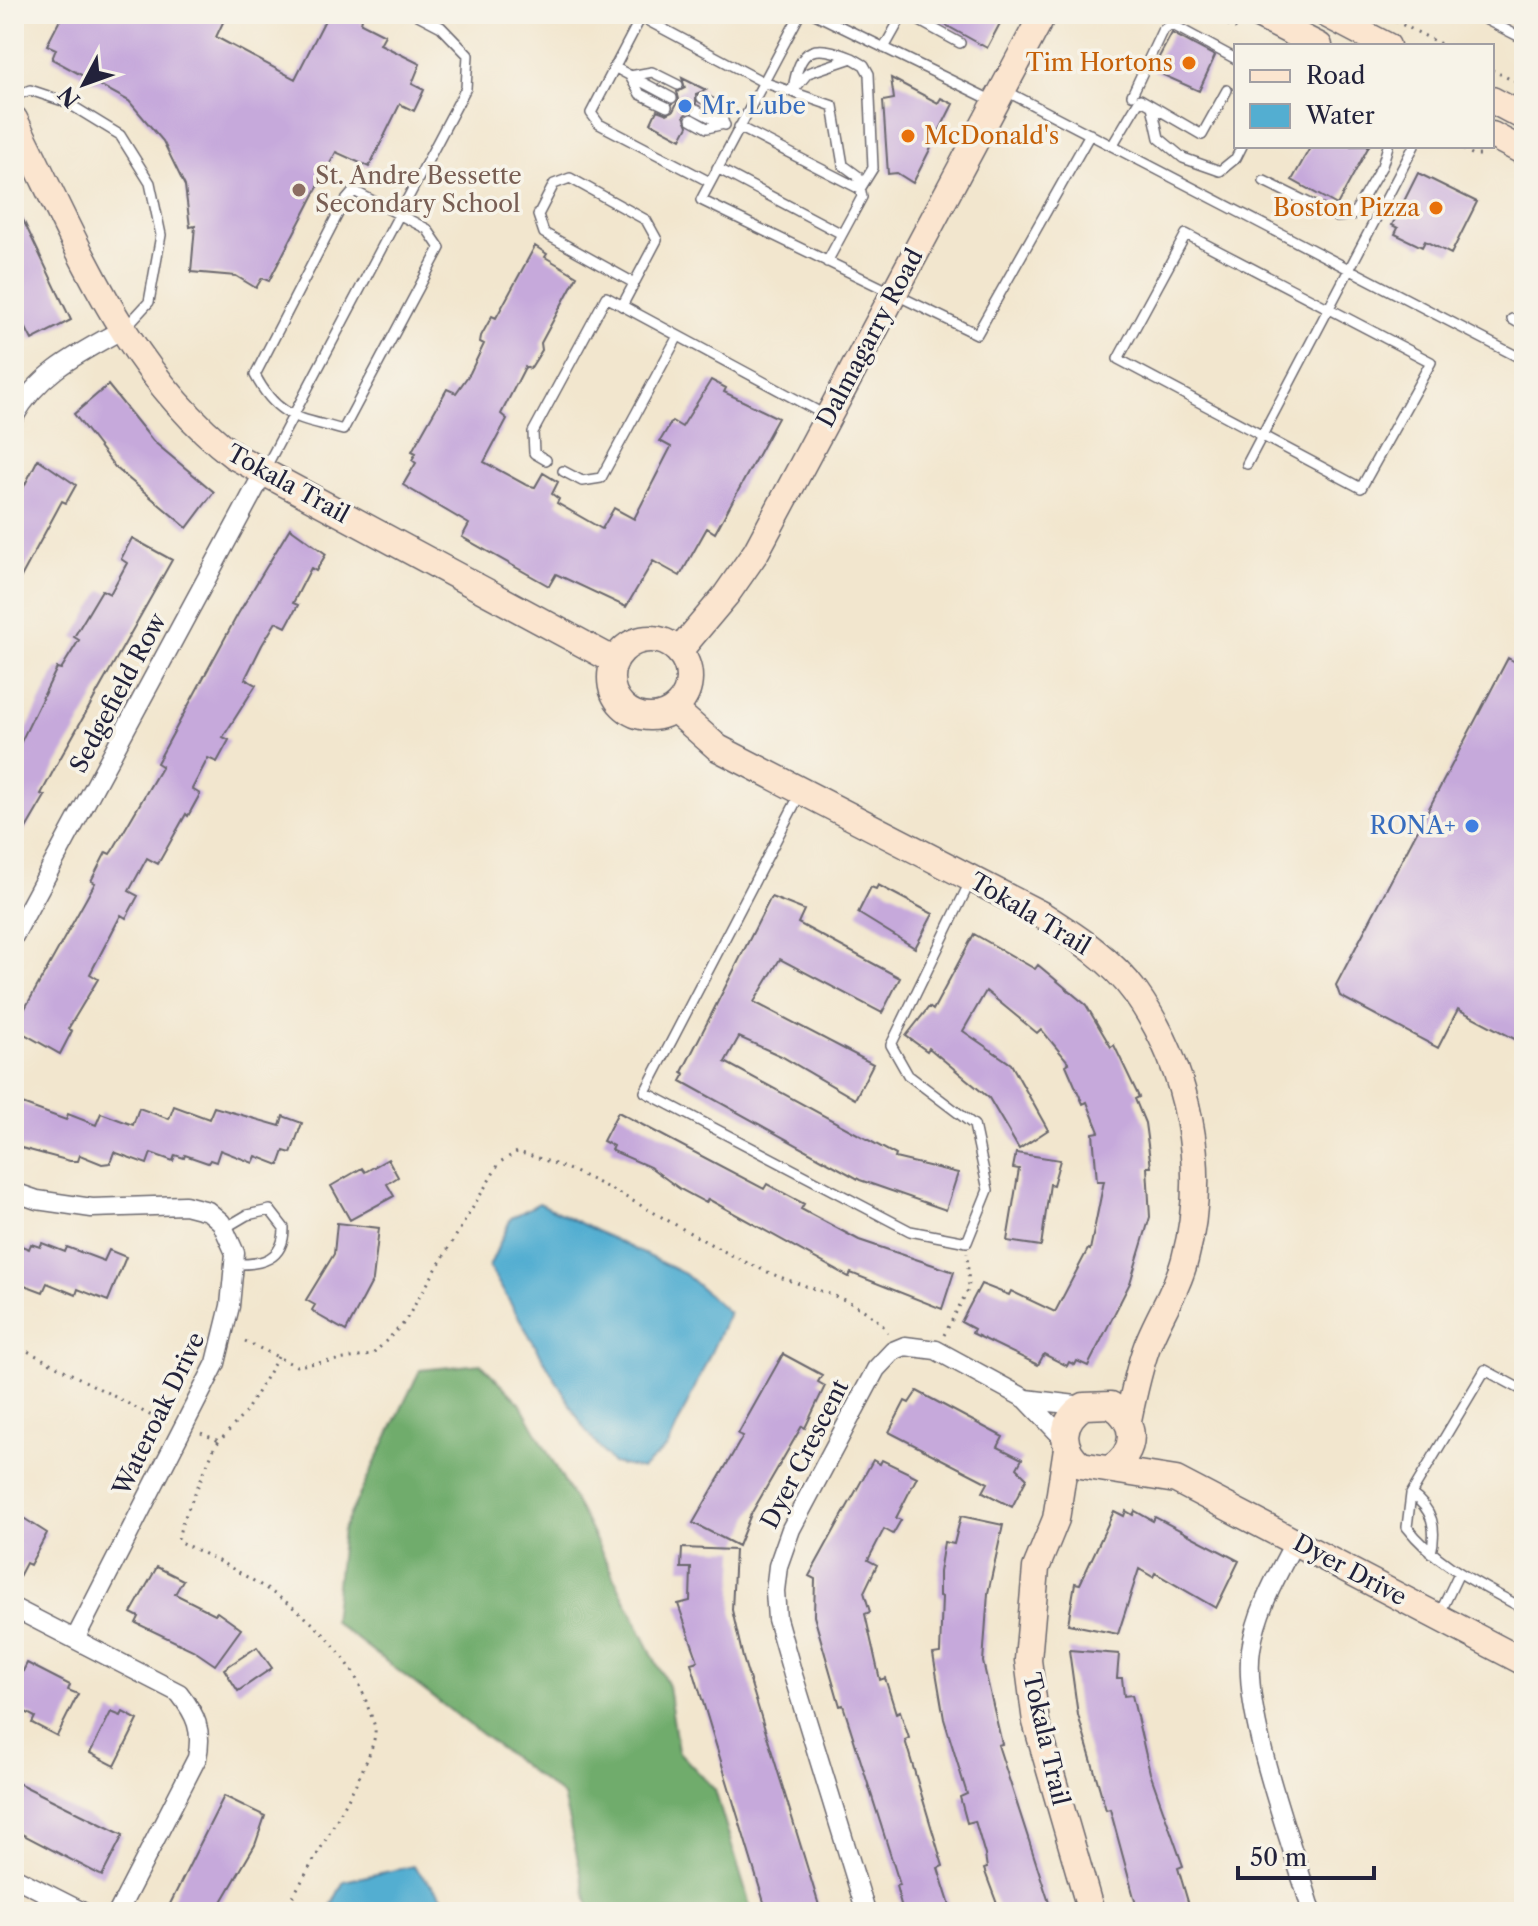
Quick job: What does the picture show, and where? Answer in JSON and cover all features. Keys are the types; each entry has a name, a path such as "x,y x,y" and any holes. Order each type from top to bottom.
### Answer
{"street":[{"name":"Dalmagarry Road","path":"679,651 726,595 756,552 1043,14"},
{"path":"1256,14 1315,44"},
{"path":"1326,14 1383,44"},
{"path":"1494,101 1524,117"},
{"name":"Tokala Trail","path":"14,119 123,329 153,377 190,420 234,456 615,661"},
{"path":"1494,136 1524,152"},
{"path":"14,417 29,393 50,372 123,329"},
{"name":"Sedgefield Row","path":"14,936 264,472"},
{"path":"644,639 657,639 679,651 686,662 688,687 674,709 650,717 626,708 612,686 615,661 622,650 644,639"},
{"name":"Tokala Trail","path":"674,709 718,748 1042,915 1092,947 1134,991 1168,1052 1183,1093 1195,1148 1196,1205 1185,1261 1146,1347 1130,1425"},
{"path":"14,1192 37,1200 92,1208 185,1205 208,1211 225,1228"},
{"name":"Wateroak Drive","path":"75,1639 216,1363 230,1306 235,1253 225,1228"},
{"path":"900,1348 917,1345 936,1350 1026,1399 1081,1465 1106,1469 1128,1453 1130,1425 1121,1411 1092,1404 1026,1399"},
{"name":"Tokala Trail","path":"1092,1404 1146,1347"},
{"name":"Dyer Crescent","path":"866,1912 777,1619 775,1591 778,1566 791,1529 876,1369 900,1348"},
{"path":"1066,1444 1069,1419 1092,1404"},
{"name":"Dyer Drive","path":"1130,1425 1176,1480"},
{"name":"Tokala Trail","path":"1066,1444 1056,1519 1036,1568 1028,1660 1036,1722 1091,1912"},
{"name":"Tokala Trail","path":"1056,1519 1106,1469"},
{"name":"Dyer Drive","path":"1106,1469 1176,1480 1524,1662"},
{"path":"1295,1541 1260,1608 1248,1672 1263,1747 1312,1912"},
{"path":"14,1608 179,1693 196,1715 201,1738 197,1758 118,1912"},
{"path":"14,1877 83,1912"}],"lane":[{"path":"264,472 466,88 468,55 441,27 416,14"},
{"path":"800,14 708,181 701,200 977,334 1090,134"},
{"path":"815,14 884,48 1090,134 1524,360"},
{"path":"884,48 905,14 960,43"},
{"path":"1475,14 1524,39"},
{"path":"708,181 599,124 591,113 642,16 763,82 833,106 843,165 858,176 862,197 827,262"},
{"path":"1132,95 1162,31 1171,24 1234,58"},
{"path":"792,92 797,66 810,51 826,48 864,65 869,74 873,168 860,189"},
{"path":"792,92 808,73 852,58"},
{"path":"614,67 669,102"},
{"path":"630,76 652,72 678,85"},
{"path":"14,96 30,90 66,102 120,135 150,183 161,235 149,302 123,329"},
{"path":"1112,146 1140,99 1202,135 1227,90"},
{"path":"702,98 719,107 724,124"},
{"path":"1152,106 1159,138 1183,158 1220,171 1236,158 1241,148"},
{"path":"694,115 707,128 724,124 738,129 860,189"},
{"path":"1264,181 1337,217 1353,215 1382,166 1387,148"},
{"path":"1247,464 1413,148"},
{"path":"717,168 842,234"},
{"path":"622,306 657,240 646,220 570,178 554,184 538,215 544,233 634,283"},
{"path":"354,191 400,214 427,229 440,248 343,430 293,416 269,402 255,375 343,204 354,191"},
{"path":"1186,234 1431,362 1361,488 1261,437 1118,359 1186,234"},
{"path":"546,460 534,453 533,432 606,297 828,417"},
{"path":"1512,319 1524,326"},
{"path":"563,471 582,481 601,478 678,336"},
{"path":"801,791 645,1092 910,1231 967,1242 988,1190 974,1125 908,1075 891,1045 971,879"},
{"path":"225,1228 247,1215 270,1210 284,1228 284,1241 269,1260 257,1264 234,1264"},
{"path":"1524,1391 1485,1370 1411,1494 1407,1527 1431,1553 1459,1573 1524,1609"},
{"path":"1411,1494 1425,1504 1431,1514 1435,1538 1431,1553"},
{"path":"1438,1616 1459,1573"}],"path":[{"path":"1381,14 1441,44"},
{"path":"1494,71 1524,86"},
{"path":"245,1341 296,1366 372,1355 404,1323 500,1162 517,1152 556,1161 695,1238 770,1274 876,1316 900,1348"},
{"path":"936,1350 969,1288 967,1242"},
{"path":"14,1344 180,1431"},
{"path":"278,1357 245,1413 219,1441 181,1526 178,1541 270,1589 314,1627 352,1667 376,1732 364,1766 284,1912"},
{"path":"201,1433 219,1441"}],"green space":[{"path":"481,1364 520,1403 586,1521 668,1686 678,1751 715,1790 752,1912 590,1912 563,1796 333,1621 343,1529 420,1370"}],"water":[{"path":"539,1203 685,1274 729,1313 668,1446 642,1469 612,1463 584,1428 489,1267 511,1218"},
{"path":"413,1866 457,1912 328,1912 344,1881"}],"building":[{"path":"63,14 227,14 216,37 295,79 328,14 354,14 362,18 361,23 385,35 380,44 420,64 412,84 424,90 414,111 400,104 369,167 336,152 269,281 262,278 256,288 236,276 191,272 195,226 190,227 185,186 163,141 129,101 52,59 56,49 47,45"},
{"path":"926,14 1005,14 987,48"},
{"name":"Tim Hortons","path":"1172,33 1215,56 1199,91 1152,70"},
{"path":"682,78 706,90 696,94 696,103 684,116 688,126 681,139 651,123 657,110 667,114 673,111 679,99 677,92 685,88"},
{"name":"McDonald's","path":"891,78 938,103 941,98 953,104 913,183 897,173 888,174 883,101 894,99"},
{"path":"1310,148 1368,148 1337,205 1292,180"},
{"path":"1418,173 1477,202 1451,254 1425,241 1422,247 1395,234 1398,228 1392,225"},
{"path":"14,201 71,320 32,340 14,305"},
{"path":"535,246 547,254 545,257 577,276 541,343 542,350 530,369 525,367 501,414 507,419 484,462 535,487 543,473 558,482 552,494 559,499 557,503 602,529 614,508 634,519 671,447 660,441 672,421 682,427 711,380 726,388 724,392 778,418 715,533 707,528 680,576 653,561 626,607 556,574 549,586 462,537 469,524 403,485 416,463 412,460 416,453 412,451 447,389 456,393 470,373 484,344 480,342 481,336 492,316 496,318"},
{"path":"108,385 153,441 214,492 187,528 115,467 74,414"},
{"path":"38,459 76,485 66,503 62,501 14,590 14,506"},
{"path":"290,528 326,554 316,571 311,568 293,603 298,605 286,627 276,622 262,645 245,679 256,685 223,737 229,740 217,762 208,758 192,789 200,794 188,816 186,814 158,864 147,858 129,891 138,896 126,918 121,915 90,974 98,979 68,1029 72,1031 60,1054 14,1028 95,883 91,881 106,852 110,854 114,848 162,766 157,763 238,614"},
{"path":"132,538 172,560 57,764 41,794 45,796 14,849 14,746 18,748 57,668 61,669 79,640 74,637 102,590 110,594 127,563 121,559"},
{"name":"RONA+","path":"1508,658 1524,667 1524,1044 1458,1009 1438,1048 1340,996 1336,985"},
{"path":"878,885 933,914 915,948 858,913 871,887 876,889"},
{"path":"771,897 804,910 798,923 900,978 882,1013 780,959 754,1002 873,1064 855,1099 781,1056 739,1037 725,1062 896,1155 895,1158 958,1173 946,1210 860,1180 681,1081 685,1074 682,1072"},
{"path":"974,934 1035,969 1038,965 1086,1005 1111,1047 1114,1045 1139,1097 1135,1099 1145,1123 1151,1167 1147,1167 1150,1217 1130,1283 1088,1366 1077,1361 1075,1365 1069,1362 1067,1366 1044,1354 1038,1365 972,1333 974,1329 961,1322 981,1284 1009,1295 1011,1291 1055,1312 1090,1250 1104,1181 1097,1181 1093,1133 1099,1132 1087,1102 1083,1104 1066,1065 1069,1063 1041,1029 1037,1033 986,991 963,1031 1011,1064 1048,1130 1019,1149 989,1098 929,1048 927,1051 906,1036 929,1007 933,1010"},
{"path":"14,1101 66,1120 68,1114 96,1125 101,1113 133,1125 139,1108 169,1119 174,1106 209,1119 214,1107 280,1126 283,1116 302,1123 291,1153 284,1151 279,1165 256,1156 253,1163 220,1150 216,1162 210,1160 208,1163 185,1155 184,1158 175,1155 173,1161 151,1153 147,1164 114,1152 110,1163 102,1164 80,1155 78,1161 70,1161 14,1146"},
{"path":"618,1112 764,1189 767,1184 804,1204 801,1209 859,1240 954,1272 942,1309 851,1273 849,1277 708,1199 706,1203 680,1189 650,1167 611,1150 613,1146 603,1141"},
{"path":"1016,1153 1060,1160 1053,1185 1050,1184 1041,1246 1007,1241 1019,1169 1013,1168"},
{"path":"388,1159 398,1177 387,1184 394,1196 350,1220 331,1186 362,1168 365,1172"},
{"path":"337,1223 379,1228 373,1280 346,1331 316,1314 312,1310 315,1305 306,1300 334,1254"},
{"path":"14,1243 29,1249 31,1244 40,1247 42,1243 65,1252 67,1247 104,1261 109,1250 126,1257 108,1301 78,1289 76,1295 47,1283 43,1292 14,1281"},
{"path":"783,1354 822,1375 818,1382 825,1386 805,1428 802,1426 751,1514 738,1546 693,1523 743,1436 738,1434"},
{"path":"917,1391 1003,1437 998,1447 1022,1459 1017,1468 1027,1478 1012,1507 983,1492 988,1483 889,1432 905,1401 909,1403"},
{"path":"873,1460 880,1464 882,1460 917,1477 896,1518 901,1520 893,1534 884,1529 868,1560 877,1565 864,1592 870,1612 865,1614 880,1680 885,1678 896,1713 900,1711 909,1738 905,1740 943,1866 938,1868 952,1912 903,1912 896,1886 900,1885 843,1705 840,1706 814,1616 815,1579 809,1576"},
{"path":"1114,1511 1124,1516 1126,1511 1133,1515 1135,1511 1153,1521 1155,1517 1239,1561 1216,1608 1155,1573 1153,1577 1139,1569 1118,1634 1068,1624 1075,1583 1080,1584"},
{"path":"14,1512 47,1533 30,1565 26,1563 14,1586"},
{"path":"961,1516 1003,1525 988,1593 983,1662 1002,1744 998,1745 1052,1912 1000,1912 984,1869 987,1868 985,1855 975,1821 967,1823 960,1797 967,1794 944,1719 933,1654 940,1653 942,1597 939,1596 939,1572 944,1542 954,1544"},
{"path":"682,1548 735,1550 732,1610 743,1658 821,1912 767,1912 691,1663 698,1661 678,1604 690,1601 691,1568 681,1568"},
{"path":"157,1567 183,1580 175,1594 215,1614 217,1612 241,1629 215,1665 193,1650 136,1623 139,1617 131,1613"},
{"path":"257,1647 272,1668 238,1691 224,1669"},
{"path":"1069,1650 1119,1654 1117,1678 1122,1678 1124,1696 1132,1695 1150,1773 1183,1866 1178,1868 1191,1912 1138,1912 1110,1809 1106,1810 1078,1715"},
{"path":"27,1663 70,1685 68,1690 78,1694 57,1736 32,1723 35,1717 14,1706 14,1689"},
{"path":"111,1712 121,1716 123,1712 138,1720 115,1766 90,1753"},
{"path":"14,1781 123,1835 102,1876 14,1830"},
{"path":"224,1796 265,1816 255,1845 216,1912 166,1912"}],"place":[{"name":"Tim Hortons","path":"1189,63"},
{"name":"Mr. Lube","path":"685,106"},
{"name":"McDonald's","path":"908,136"},
{"name":"St. Andre Bessette Secondary School","path":"299,190"},
{"name":"Boston Pizza","path":"1436,208"},
{"name":"RONA+","path":"1472,826"}]}
